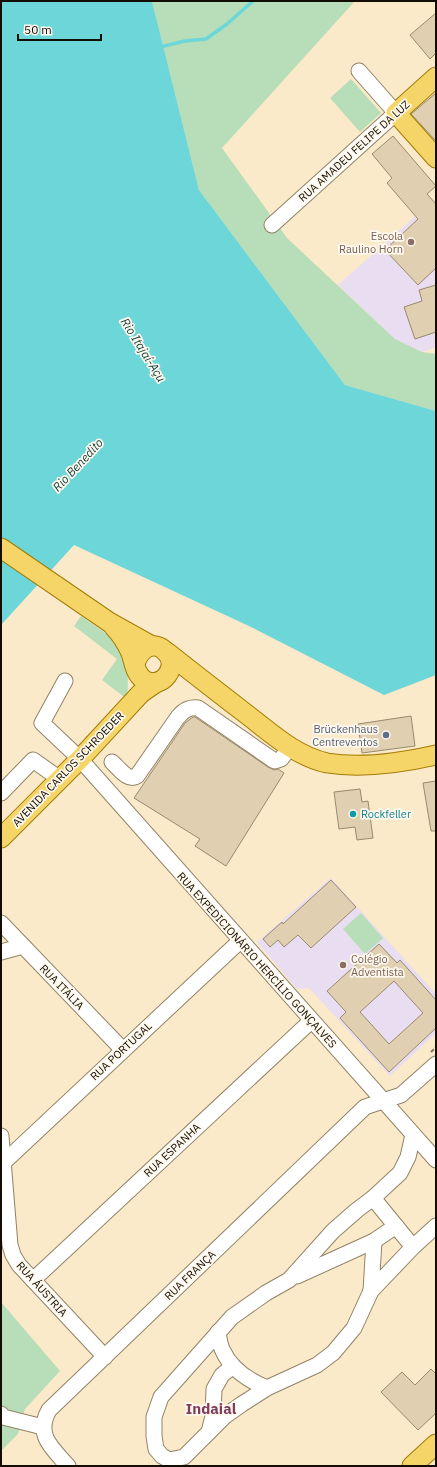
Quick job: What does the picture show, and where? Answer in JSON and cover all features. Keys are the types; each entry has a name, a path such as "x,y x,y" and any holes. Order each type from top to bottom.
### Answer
{"main road":[{"name":"RUA AMADEU FELIPE DA LUZ","path":"396,113 436,77"},
{"path":"396,113 436,158"},
{"path":"1,548 109,622 160,650 290,747 315,759 327,762 366,766 400,762 436,755"},
{"path":"109,622 124,641 140,676 145,680 152,682 175,678 188,679 200,682 212,688"},
{"path":"134,700 137,690 137,657 140,652 146,648 160,650 172,665 170,671 160,681"},
{"name":"AVENIDA CARLOS SCHROEDER","path":"1,838 80,760 134,700 149,687 160,681"},
{"path":"412,1466 436,1444"}],"street":[{"path":"359,71 396,113"},
{"name":"RUA AMADEU FELIPE DA LUZ","path":"272,225 396,113"},
{"name":"RUA EXPEDICIONÁRIO HERCÍLIO GONÇALVES","path":"65,681 42,723 80,760 436,1160"},
{"path":"112,762 129,778 137,776 178,717 184,711 191,708 198,708 275,761 281,759 290,747"},
{"path":"1,793 33,760 60,779"},
{"name":"RUA ITÁLIA","path":"1,924 123,1050"},
{"name":"RUA PORTUGAL","path":"3,1163 240,940"},
{"path":"1,952 23,946"},
{"name":"RUA ESPANHA","path":"33,1280 311,1020"},
{"name":"RUA FRANÇA","path":"43,1427 45,1418 50,1410 365,1107 401,1095 436,1064"},
{"path":"289,1280 333,1232 400,1173 408,1157 413,1135"},
{"name":"RUA ÁUSTRIA","path":"1,1136 10,1244 13,1255 33,1280 105,1357"},
{"path":"373,1198 413,1247"},
{"path":"396,1226 374,1241 289,1280 266,1293 232,1317 161,1397 154,1417 154,1436 156,1449 162,1456 169,1460 184,1457 225,1416 267,1388 317,1365 333,1353 354,1328 371,1291 413,1247 436,1226"},
{"path":"371,1291 374,1241"},
{"path":"218,1332 223,1352 233,1366 247,1377 267,1388"},
{"path":"209,1432 213,1416 214,1389 222,1375 233,1366"},
{"path":"1,1414 4,1417 43,1427 45,1437 50,1445 68,1466"}],"shaded area":[{"name":"Escola Raulino Horn","path":"436,198 436,347 422,352 395,339 338,285"},
{"name":"Colégio Adventista","path":"331,878 436,994 436,1033 390,1076 309,988 297,989 257,942"}],"green space":[{"path":"152,1 355,1 222,148 287,238 395,339 422,352 436,354 436,411 345,385 199,190"},
{"path":"351,79 381,113 360,132 330,98"},
{"path":"81,616 112,639 120,648 127,669 127,699 102,680 117,659 74,626"},
{"path":"361,913 383,938 365,954 343,929"},
{"path":"1,1302 60,1371 25,1409 18,1434 1,1451"}],"water":[{"path":"1,1 152,1 199,190 345,385 436,411 436,675 384,695 249,626 74,545 1,625"}],"building":[{"path":"436,13 436,53 430,59 410,35"},
{"path":"436,93 436,141 411,114"},
{"path":"393,136 436,186 427,194 436,204 436,268 418,285 385,250 418,219 387,183 392,178 372,154"},
{"path":"436,285 436,332 415,339 404,307 422,301 419,290"},
{"name":"Brückenhaus Centreventos","path":"411,716 415,746 362,753 358,724"},
{"path":"193,717 268,767 274,770 278,769 284,773 226,866 195,846 200,839 134,798 185,723"},
{"path":"436,781 436,831 431,831 423,783"},
{"name":"Rockfeller","path":"360,789 362,802 368,801 373,838 357,840 355,827 339,829 334,792"},
{"path":"331,880 356,907 311,948 298,935 284,947 278,940 270,947 263,939 282,922 283,924"},
{"path":"379,944 397,963 400,960 436,1000 436,1028 389,1072 340,1018 346,1012 327,991","holes":["394,981 423,1013 389,1044 360,1012"]},
{"path":"431,1369 436,1374 436,1413 418,1430 381,1392 402,1372 415,1385"}],"waterway":[{"path":"160,47 185,41 206,39 227,24 253,1"}],"place":[{"name":"Escola Raulino Horn","path":"411,242"},
{"name":"Brückenhaus Centreventos","path":"386,735"},
{"name":"Rockfeller","path":"353,814"},
{"name":"Colégio Adventista","path":"343,965"}],"district":[{"name":"Indaial","path":"211,1409"}],"water label":[{"name":"Rio Itajaí-Açu","path":"143,350"},
{"name":"Rio Benedito","path":"78,465"}]}
